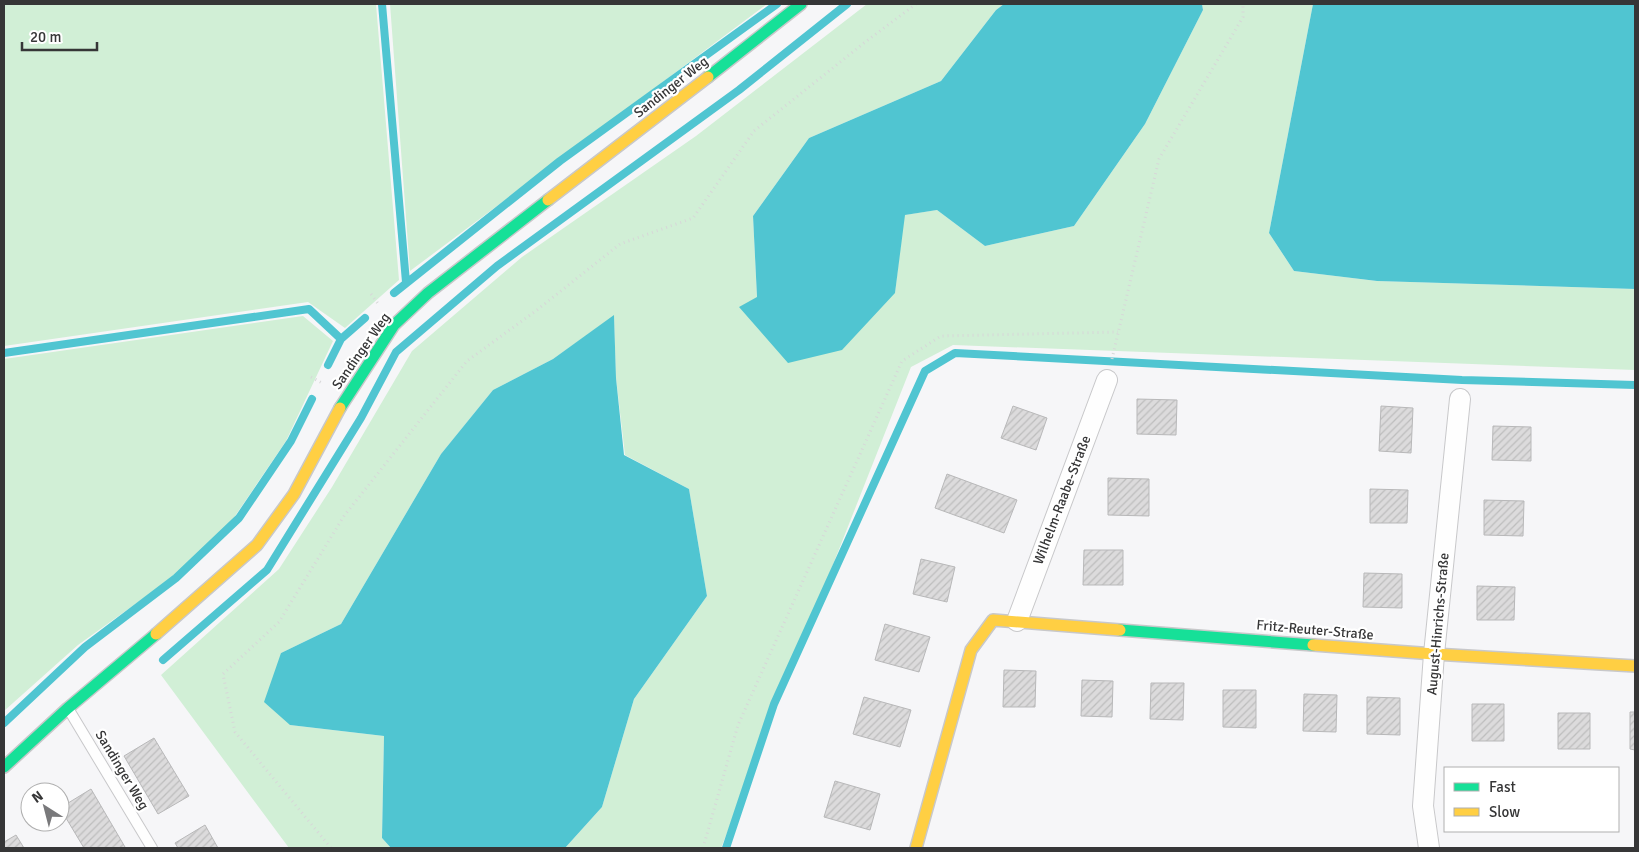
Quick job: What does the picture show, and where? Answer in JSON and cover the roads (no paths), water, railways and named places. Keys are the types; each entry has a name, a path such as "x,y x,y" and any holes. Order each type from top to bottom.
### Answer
{"street":[{"name":"Sandinger Weg","path":"4,766 68,708 212,586 257,545 294,494 346,396 394,325 428,293 753,44 801,4"},
{"name":"Wilhelm-Raabe-Straße","path":"1016,621 1107,380"},
{"name":"August-Hinrichs-Straße","path":"1429,848 1423,806 1434,654 1460,399"},
{"name":"Fritz-Reuter-Straße","path":"916,848 971,650 993,620 1434,654 1635,666"}],"lane":[{"name":"Sandinger Weg","path":"68,708 152,848"}],"water":[{"path":"1004,4 1202,4 1203,10 1145,124 1074,226 985,246 937,210 905,215 895,293 842,350 788,363 739,307 757,297 753,216 809,138 941,81 996,10"},
{"path":"1313,4 1635,4 1635,289 1377,281 1294,271 1269,233"},
{"path":"614,315 616,378 624,455 689,489 707,596 634,699 602,807 565,848 391,848 382,838 384,736 290,725 264,702 281,653 341,624 441,454 493,390 553,359"}],"waterway":[{"path":"382,4 406,282"},
{"path":"394,293 560,161 777,4"},
{"path":"163,660 267,570 361,418 396,352 497,266 739,90 847,4"},
{"path":"4,353 309,309 341,339"},
{"path":"328,365 341,339 365,318"},
{"path":"726,848 774,704 925,371 955,353 1462,380 1635,385"},
{"path":"4,723 85,647 176,578 239,518 291,441 312,399"}]}
